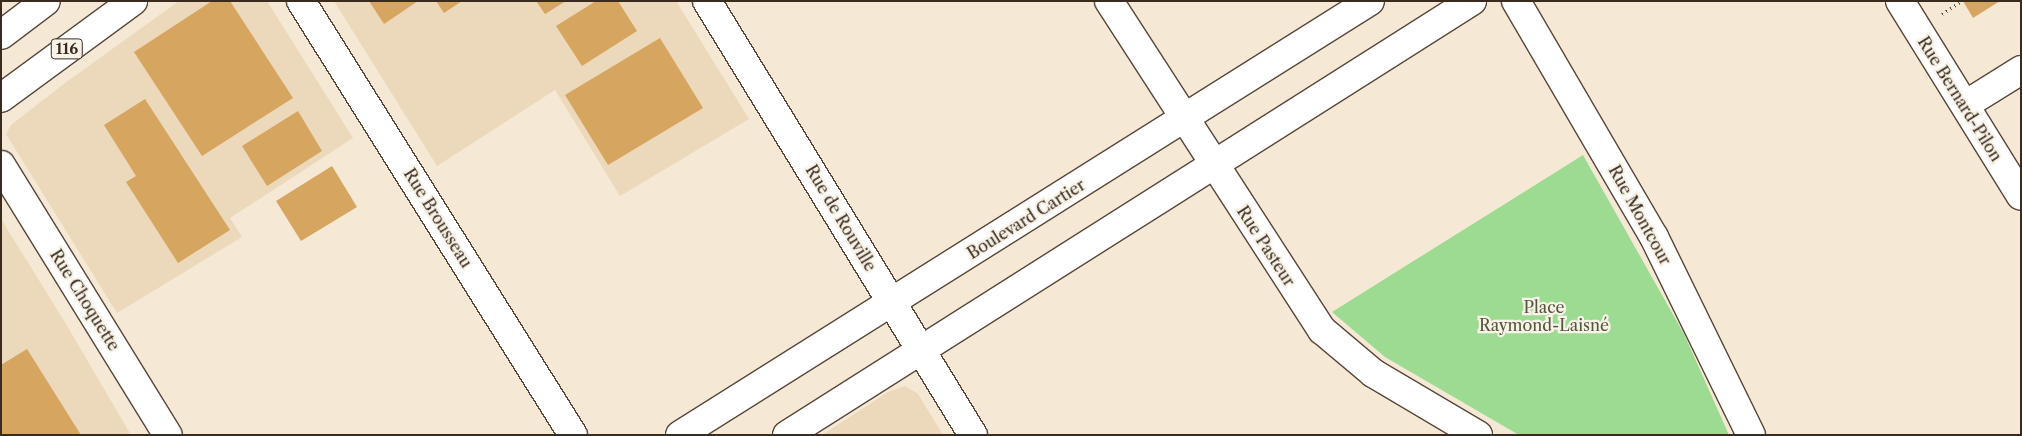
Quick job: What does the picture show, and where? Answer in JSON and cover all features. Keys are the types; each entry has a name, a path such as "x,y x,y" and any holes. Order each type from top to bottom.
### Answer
{"street":[{"path":"1,35 46,1"},
{"name":"116","path":"1,98 132,1"},
{"name":"Rue Brousseau","path":"301,1 573,435"},
{"name":"Rue de Rouville","path":"708,1 973,435"},
{"name":"Rue Pasteur","path":"1109,1 1183,120 1309,314 1335,344 1373,373 1478,435"},
{"name":"Boulevard Cartier","path":"680,435 1370,1"},
{"path":"787,435 922,352 1213,164 1472,1"},
{"name":"Rue Montcour","path":"1516,1 1654,237 1752,435"},
{"name":"Rue Bernard-Pilon","path":"1900,1 2021,196"},
{"path":"1965,105 2021,70"},
{"name":"Rue Choquette","path":"1,165 168,435"}],"path":[{"path":"1942,14 1961,1"}],"shaded area":[{"path":"179,1 267,1 353,138 230,218 242,237 117,313 6,134 11,125 65,83"},
{"path":"334,1 676,1 749,119 620,196 555,90 437,166"},
{"path":"1,219 66,324 131,435 1,435"},
{"path":"905,386 918,394 943,435 822,435 888,392"}],"green space":[{"name":"Place Raymond-Laisné","path":"1583,155 1684,334 1729,435 1519,435 1385,357 1332,312"}],"building":[{"path":"212,1 230,1 293,98 202,156 134,52"},
{"path":"369,1 418,1 384,24"},
{"path":"436,1 462,1 444,13"},
{"path":"536,1 566,1 545,14"},
{"path":"596,1 618,1 637,31 582,66 556,26"},
{"path":"1963,1 2000,1 1973,18"},
{"path":"660,38 703,108 608,165 565,95"},
{"path":"145,99 230,230 178,263 126,182 136,176 104,125"},
{"path":"298,111 322,151 267,186 242,146"},
{"path":"332,166 357,207 301,241 276,201"},
{"path":"27,349 81,435 1,435 1,365"}]}
